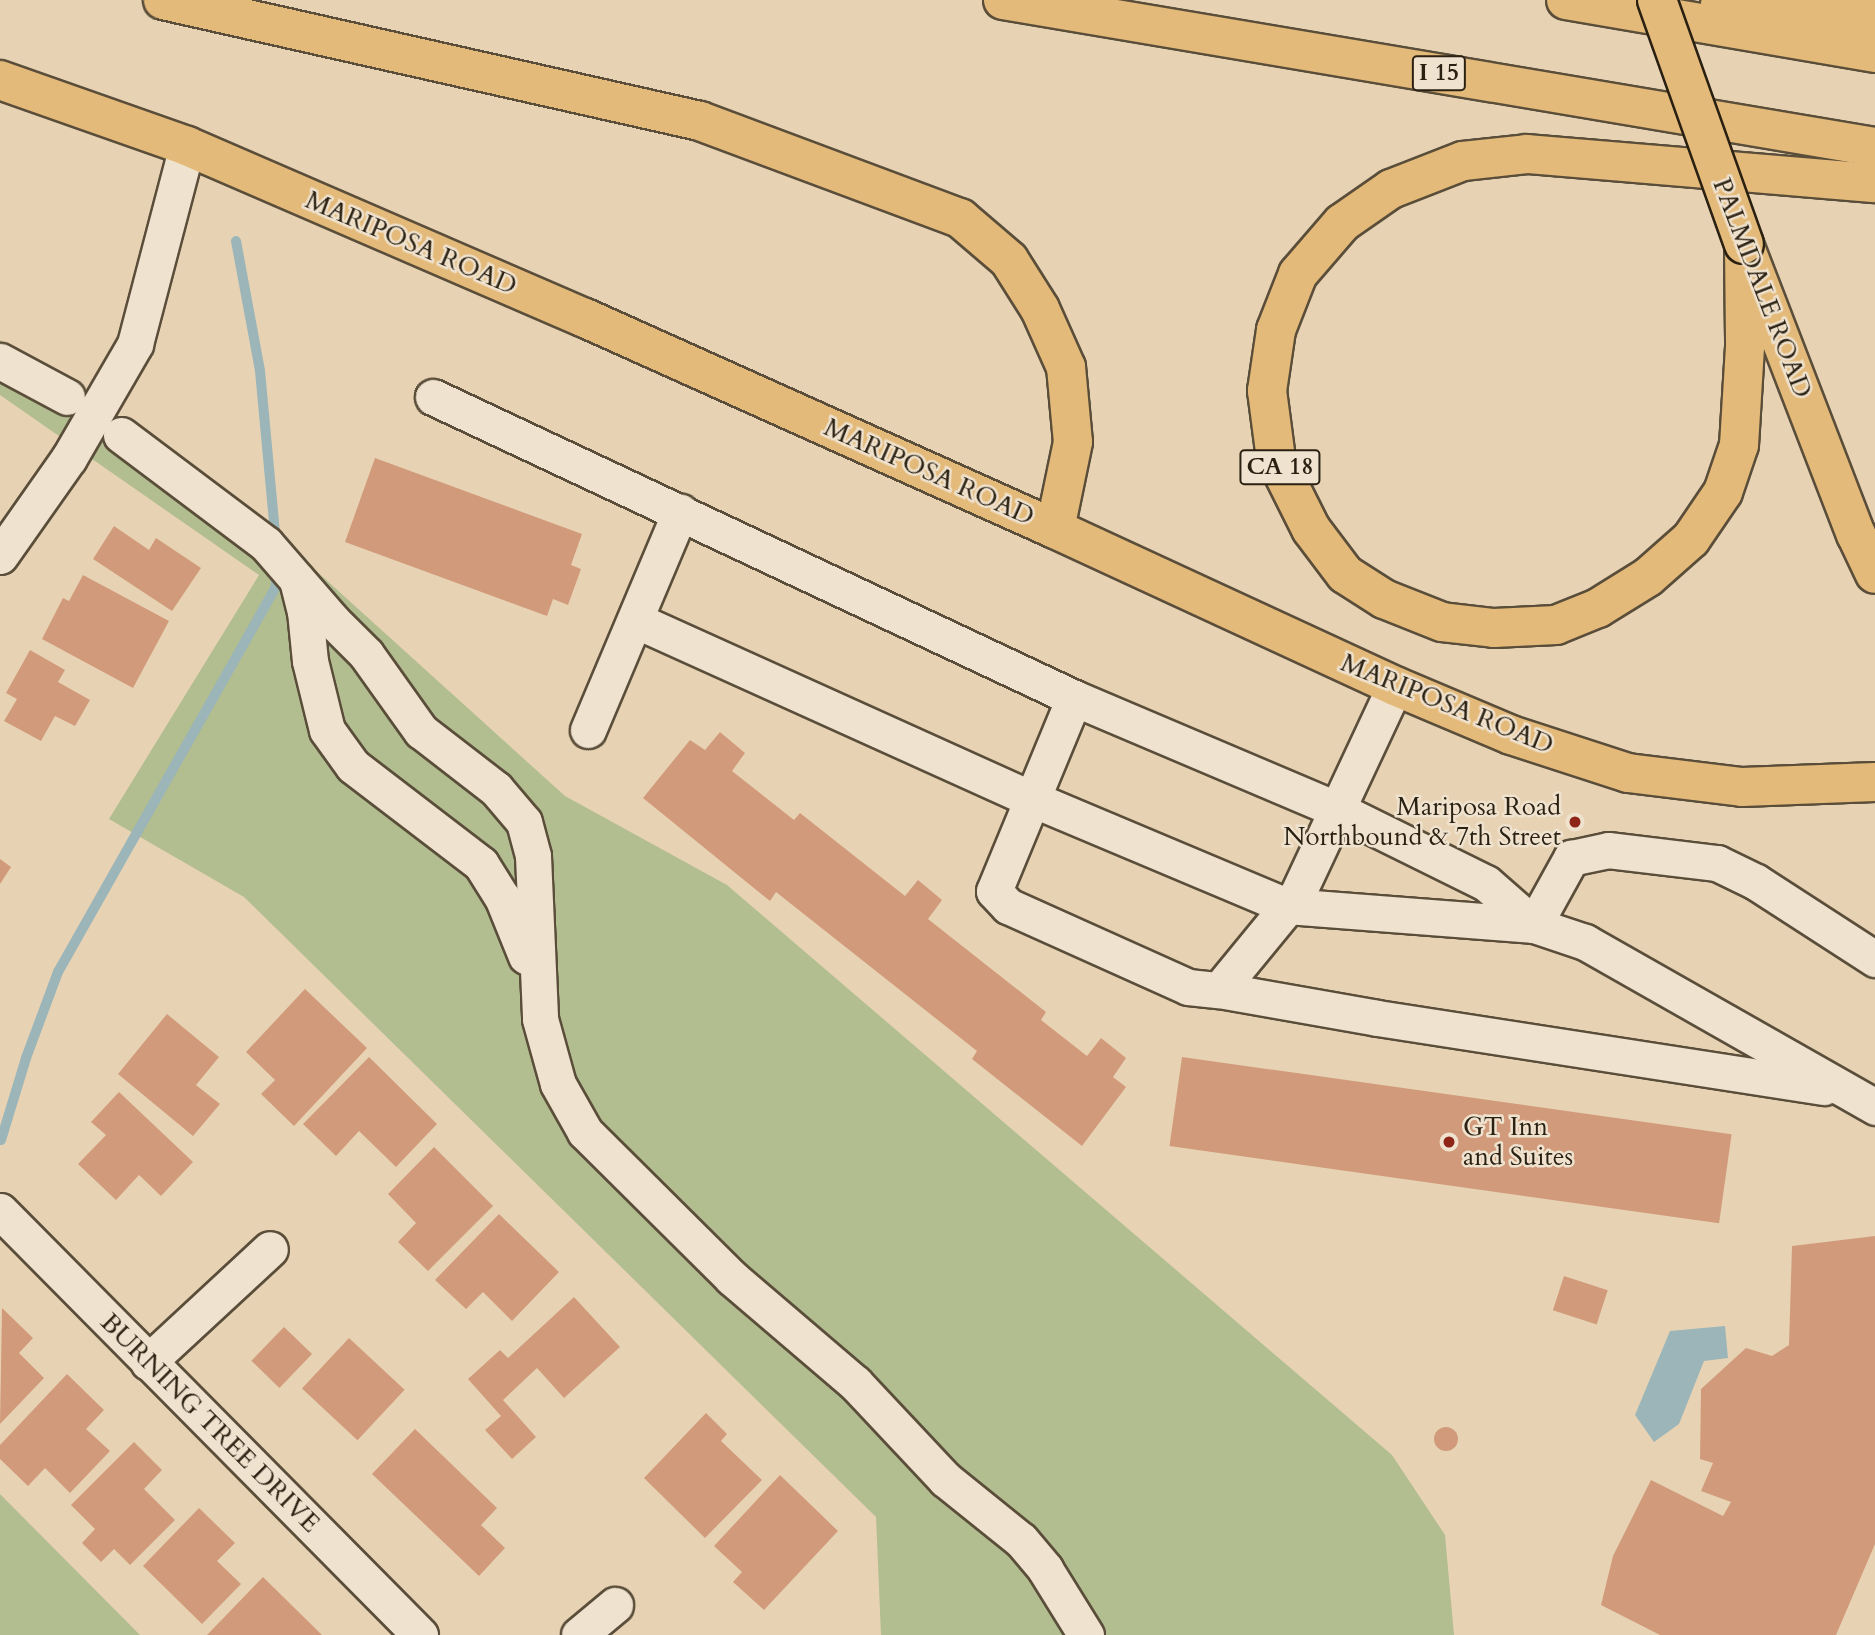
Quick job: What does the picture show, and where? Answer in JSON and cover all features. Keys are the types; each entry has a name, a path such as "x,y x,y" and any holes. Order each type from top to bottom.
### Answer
{"main road":[{"path":"163,0 700,121 960,218 1009,260 1040,309 1066,367 1073,442 1055,529"},
{"name":"I 15","path":"1003,0 1875,147"},
{"path":"1566,0 1875,53"},
{"name":"PALMDALE ROAD","path":"1657,0 1744,244 1856,534 1875,574"},
{"path":"1674,0 1875,16"},
{"name":"MARIPOSA ROAD","path":"0,80 187,146 585,318 1055,529 1395,686 1511,735 1628,773 1742,787 1875,782"},
{"name":"CA 18","path":"1744,244 1745,347 1739,446 1717,502 1691,539 1648,578 1598,608 1556,625 1494,628 1442,622 1384,599 1345,573 1311,529 1276,459 1268,391 1276,330 1298,274 1342,223 1391,189 1463,161 1527,154 1875,183"}],"street":[{"path":"0,556 68,458 135,344 187,146"},
{"path":"0,361 67,397"},
{"path":"433,397 1074,698 1336,809 1486,883 1534,925"},
{"path":"121,435 266,544 366,654 421,731 496,789 524,822 533,856 536,982 546,1050 569,1109 585,1132 732,1278 855,1383 945,1479 1021,1540 1045,1569 1086,1635"},
{"path":"587,730 680,512"},
{"path":"298,580 305,611 310,661 327,730 353,766 481,864 502,897 536,982"},
{"path":"635,620 1032,799 1287,906 1534,925 1586,942 1860,1099"},
{"path":"1219,990 1297,895 1395,686"},
{"path":"1074,698 994,891 1008,906 1188,987 1219,990 1860,1099"},
{"path":"1534,925 1571,859 1586,852 1608,850 1717,863 1756,882 1875,959"},
{"name":"BURNING TREE DRIVE","path":"0,1211 420,1635"},
{"path":"148,1362 270,1249"},
{"path":"579,1635 615,1605"}],"green space":[{"path":"0,340 75,389 271,530 565,796 727,885 1392,1455 1445,1535 1454,1635 881,1635 876,1517 244,897 109,819 259,575 0,395"},
{"path":"0,1494 140,1635 0,1635"}],"water":[{"path":"1725,1326 1728,1358 1704,1361 1679,1424 1654,1442 1635,1415 1670,1331"}],"building":[{"path":"375,458 582,534 571,565 581,569 568,605 553,599 547,616 345,542"},
{"path":"114,526 149,550 156,538 201,568 172,611 93,559"},
{"path":"83,575 169,621 133,688 42,639 63,598 69,601"},
{"path":"30,650 65,670 58,682 90,700 75,726 55,716 41,741 4,721 17,699 6,693"},
{"path":"720,732 745,753 732,771 794,820 800,813 905,896 918,880 942,900 928,919 1046,1012 1041,1020 1087,1056 1101,1038 1126,1058 1113,1077 1126,1087 1082,1146 972,1059 977,1051 776,892 770,901 643,798 690,740 705,750"},
{"path":"0,859 11,867 0,884"},
{"path":"305,989 367,1048 294,1126 261,1094 275,1080 246,1052"},
{"path":"167,1014 219,1057 196,1085 220,1104 193,1136 118,1074"},
{"path":"369,1057 437,1124 396,1167 359,1131 336,1156 303,1124"},
{"name":"GT Inn and Suites","path":"1182,1057 1732,1134 1719,1223 1169,1146"},
{"path":"119,1092 193,1162 161,1196 139,1175 116,1200 78,1164 106,1135 91,1122"},
{"path":"434,1147 493,1206 428,1271 398,1242 416,1223 388,1194"},
{"path":"499,1214 559,1272 512,1321 483,1292 466,1309 435,1280"},
{"path":"1875,1236 1875,1544 1836,1635 1660,1635 1601,1605 1613,1556 1651,1480 1723,1516 1731,1502 1701,1491 1713,1463 1700,1459 1701,1389 1746,1348 1772,1356 1789,1345 1792,1246"},
{"path":"1564,1276 1608,1290 1597,1324 1553,1310"},
{"path":"574,1297 620,1347 564,1398 537,1368 503,1400 536,1437 512,1459 485,1430 501,1416 468,1379 500,1350 508,1358"},
{"path":"2,1308 33,1338 19,1353 44,1378 0,1424"},
{"path":"284,1327 312,1354 279,1388 251,1361"},
{"path":"349,1338 405,1390 358,1440 302,1388"},
{"path":"67,1374 104,1410 86,1429 110,1451 70,1493 45,1468 28,1486 0,1459 0,1445"},
{"path":"706,1413 727,1434 721,1441 762,1480 705,1538 644,1478"},
{"path":"1446,1427 1457,1434 1458,1439 1451,1450 1446,1451 1435,1444 1434,1439 1441,1428"},
{"path":"415,1429 497,1508 481,1525 505,1548 479,1576 372,1474"},
{"path":"134,1442 162,1470 144,1489 175,1520 130,1565 114,1549 101,1562 82,1543 95,1529 71,1505"},
{"path":"780,1475 838,1531 764,1610 733,1582 742,1572 714,1546"},
{"path":"199,1508 235,1543 217,1561 241,1584 202,1624 143,1566"},
{"path":"263,1577 322,1635 207,1635"}],"waterway":[{"path":"236,241 260,371 276,543"},
{"path":"1,1140 26,1058 58,972 276,587 276,569"}],"place":[{"name":"Mariposa Road Northbound & 7th Street","path":"1575,822"},
{"name":"GT Inn and Suites","path":"1449,1142"}]}
